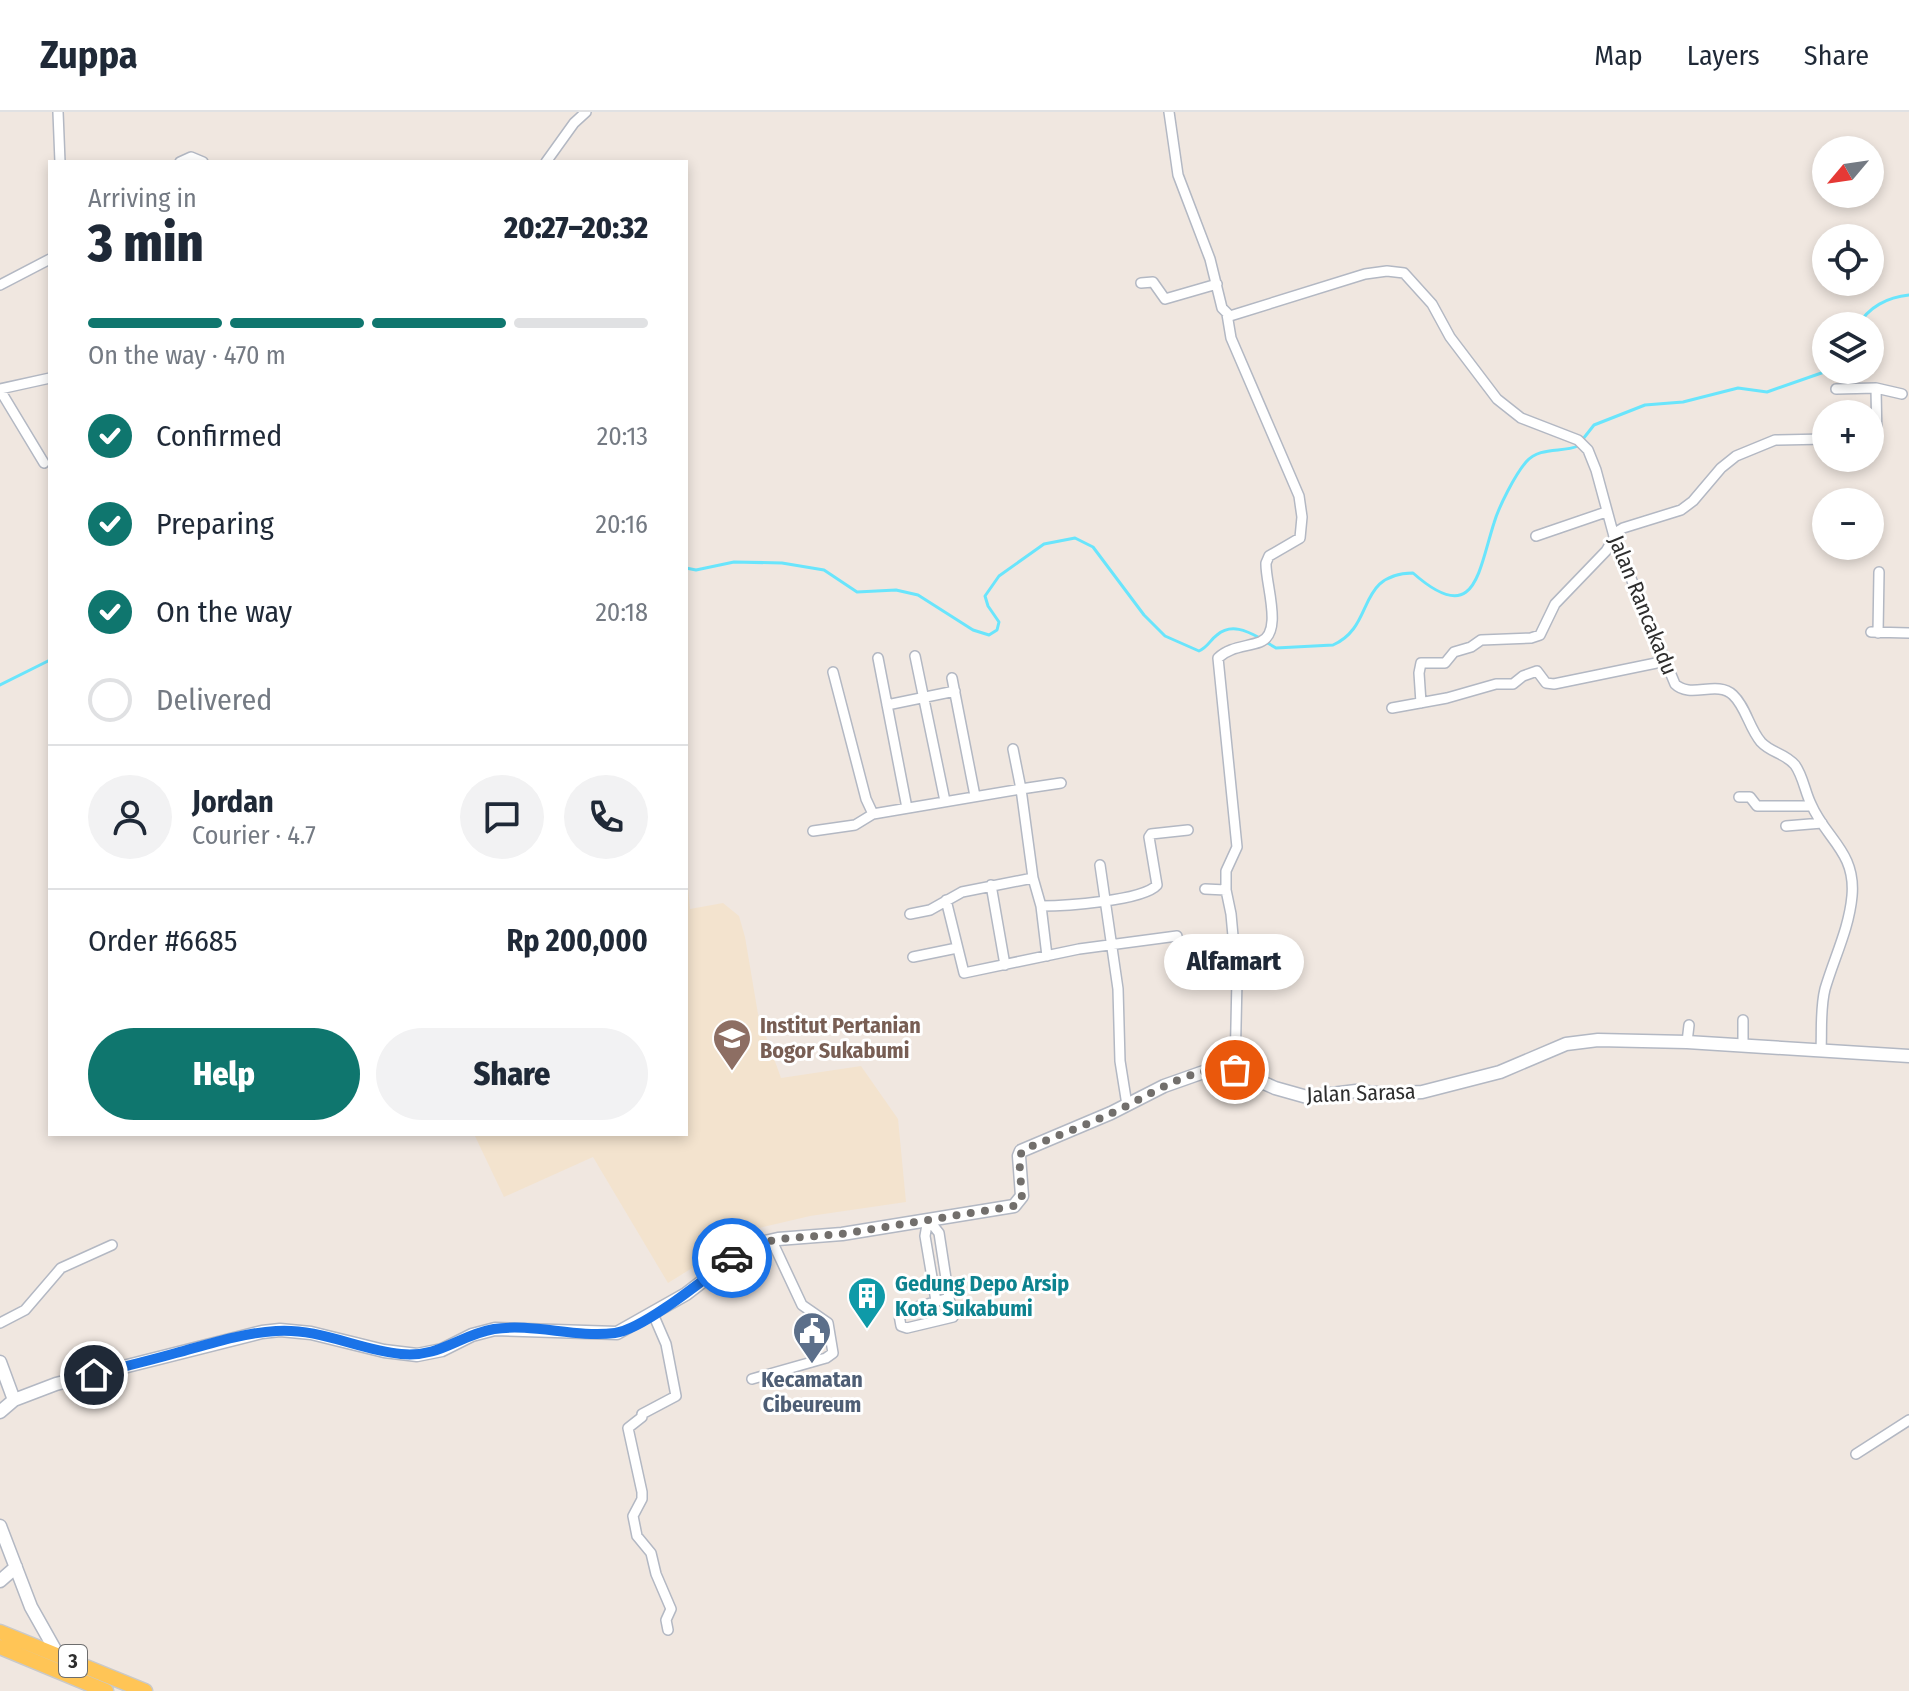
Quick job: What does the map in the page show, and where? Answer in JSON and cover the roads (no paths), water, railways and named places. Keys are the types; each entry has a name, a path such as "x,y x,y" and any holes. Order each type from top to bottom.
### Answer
{"main road":[{"name":"3","path":"0,1632 145,1691"},
{"name":"3","path":"0,1647 106,1691"}],"street":[{"path":"58,112 60,160"},
{"path":"547,160 574,123 586,112"},
{"path":"1169,112 1178,175 1217,284 1222,308 1227,314 1231,338 1296,488 1302,517 1300,538 1269,556 1266,563 1273,621 1270,633 1261,642 1234,649 1218,658 1237,847 1226,871 1237,980 1235,1070"},
{"path":"0,285 48,260"},
{"name":"Jalan Rancakadu","path":"1227,314 1234,316 1365,274 1387,271 1404,273 1432,304 1450,337 1497,399 1521,418 1578,440 1588,450 1615,540 1678,688 1724,690 1735,697 1760,741 1773,753 1783,754 1797,767 1811,806 1845,854 1852,895 1823,1002 1821,1050"},
{"path":"1141,283 1153,282 1163,299 1217,284"},
{"path":"44,463 0,390 48,378"},
{"path":"1876,388 1876,400"},
{"path":"1836,389 1876,388 1902,394"},
{"path":"1421,703 1421,663 1445,663 1454,652 1481,640 1536,637 1543,632 1548,614 1555,604 1615,540 1618,531 1681,510 1736,456 1775,440 1812,439"},
{"path":"1536,536 1606,512"},
{"path":"1879,572 1875,632 1909,633"},
{"path":"915,656 945,801"},
{"path":"878,658 907,808"},
{"path":"1392,708 1496,684 1513,684 1537,671 1546,683 1554,684 1666,661"},
{"path":"833,672 866,799 873,814"},
{"path":"952,678 975,796"},
{"path":"887,705 955,691"},
{"path":"1013,749 1047,956"},
{"path":"813,831 855,825 873,814 1061,783"},
{"path":"1739,797 1750,797 1757,806 1811,806"},
{"path":"1786,826 1822,823"},
{"path":"1041,906 1106,901 1154,889 1157,885 1149,837 1151,834 1188,830"},
{"path":"1100,865 1118,989 1120,1061 1127,1105"},
{"path":"910,914 930,910 962,892 1033,878"},
{"path":"991,885 1005,965"},
{"path":"1205,889 1226,890"},
{"path":"946,900 964,973 1047,956 1177,936"},
{"path":"913,957 957,948"},
{"path":"1743,1020 1743,1045"},
{"path":"1687,1042 1689,1025"},
{"name":"Jalan Sarasa","path":"0,1412 14,1400 56,1384 262,1332 311,1333 384,1351 417,1355 442,1350 484,1331 507,1328 617,1333 698,1286 738,1254 772,1241 842,1234 1018,1204 1022,1192 1021,1151 1204,1071 1235,1070 1293,1095 1307,1097 1356,1091 1408,1094 1500,1072 1566,1044 1598,1040 1687,1042 1909,1056"},
{"path":"928,1219 939,1233 953,1317 907,1328 901,1326 899,1315 902,1311 949,1298"},
{"path":"928,1219 925,1236 936,1301"},
{"path":"752,1379 826,1358 833,1353 828,1323 802,1305 772,1241"},
{"path":"0,1323 25,1310 61,1268 112,1245"},
{"path":"653,1314 666,1344 676,1396 642,1414 628,1428 642,1499 633,1516 637,1536 651,1553 671,1609 666,1620 668,1630"},
{"path":"0,1362 14,1400"},
{"path":"1856,1454 1909,1420"},
{"name":"3","path":"0,1526 4,1549 16,1567 31,1607 58,1655"},
{"path":"0,1581 16,1567"}],"waterway":[{"path":"1868,312 1879,304 1909,295"},
{"path":"1583,439 1594,425 1645,405 1683,402 1738,388 1767,392 1812,376"},
{"path":"1266,642 1276,648 1333,645 1355,626 1382,582 1395,576 1413,573 1434,589 1450,595 1462,595 1478,575 1500,508 1526,462 1544,452 1578,446"},
{"path":"688,568 696,570 734,562 782,563 824,570 857,592 896,590 918,595 973,630 989,635 997,630 999,622 985,596 999,576 1044,544 1075,538 1093,547 1144,615 1165,636 1199,651 1228,629 1244,631 1260,638"},
{"path":"0,685 48,661"}],"place":[{"name":"Alfamart","path":"1235,1070"},
{"name":"Institut Pertanian Bogor Sukabumi","path":"732,1072"},
{"name":"Gedung Depo Arsip Kota Sukabumi","path":"867,1330"},
{"name":"Kecamatan Cibeureum","path":"812,1365"}]}
